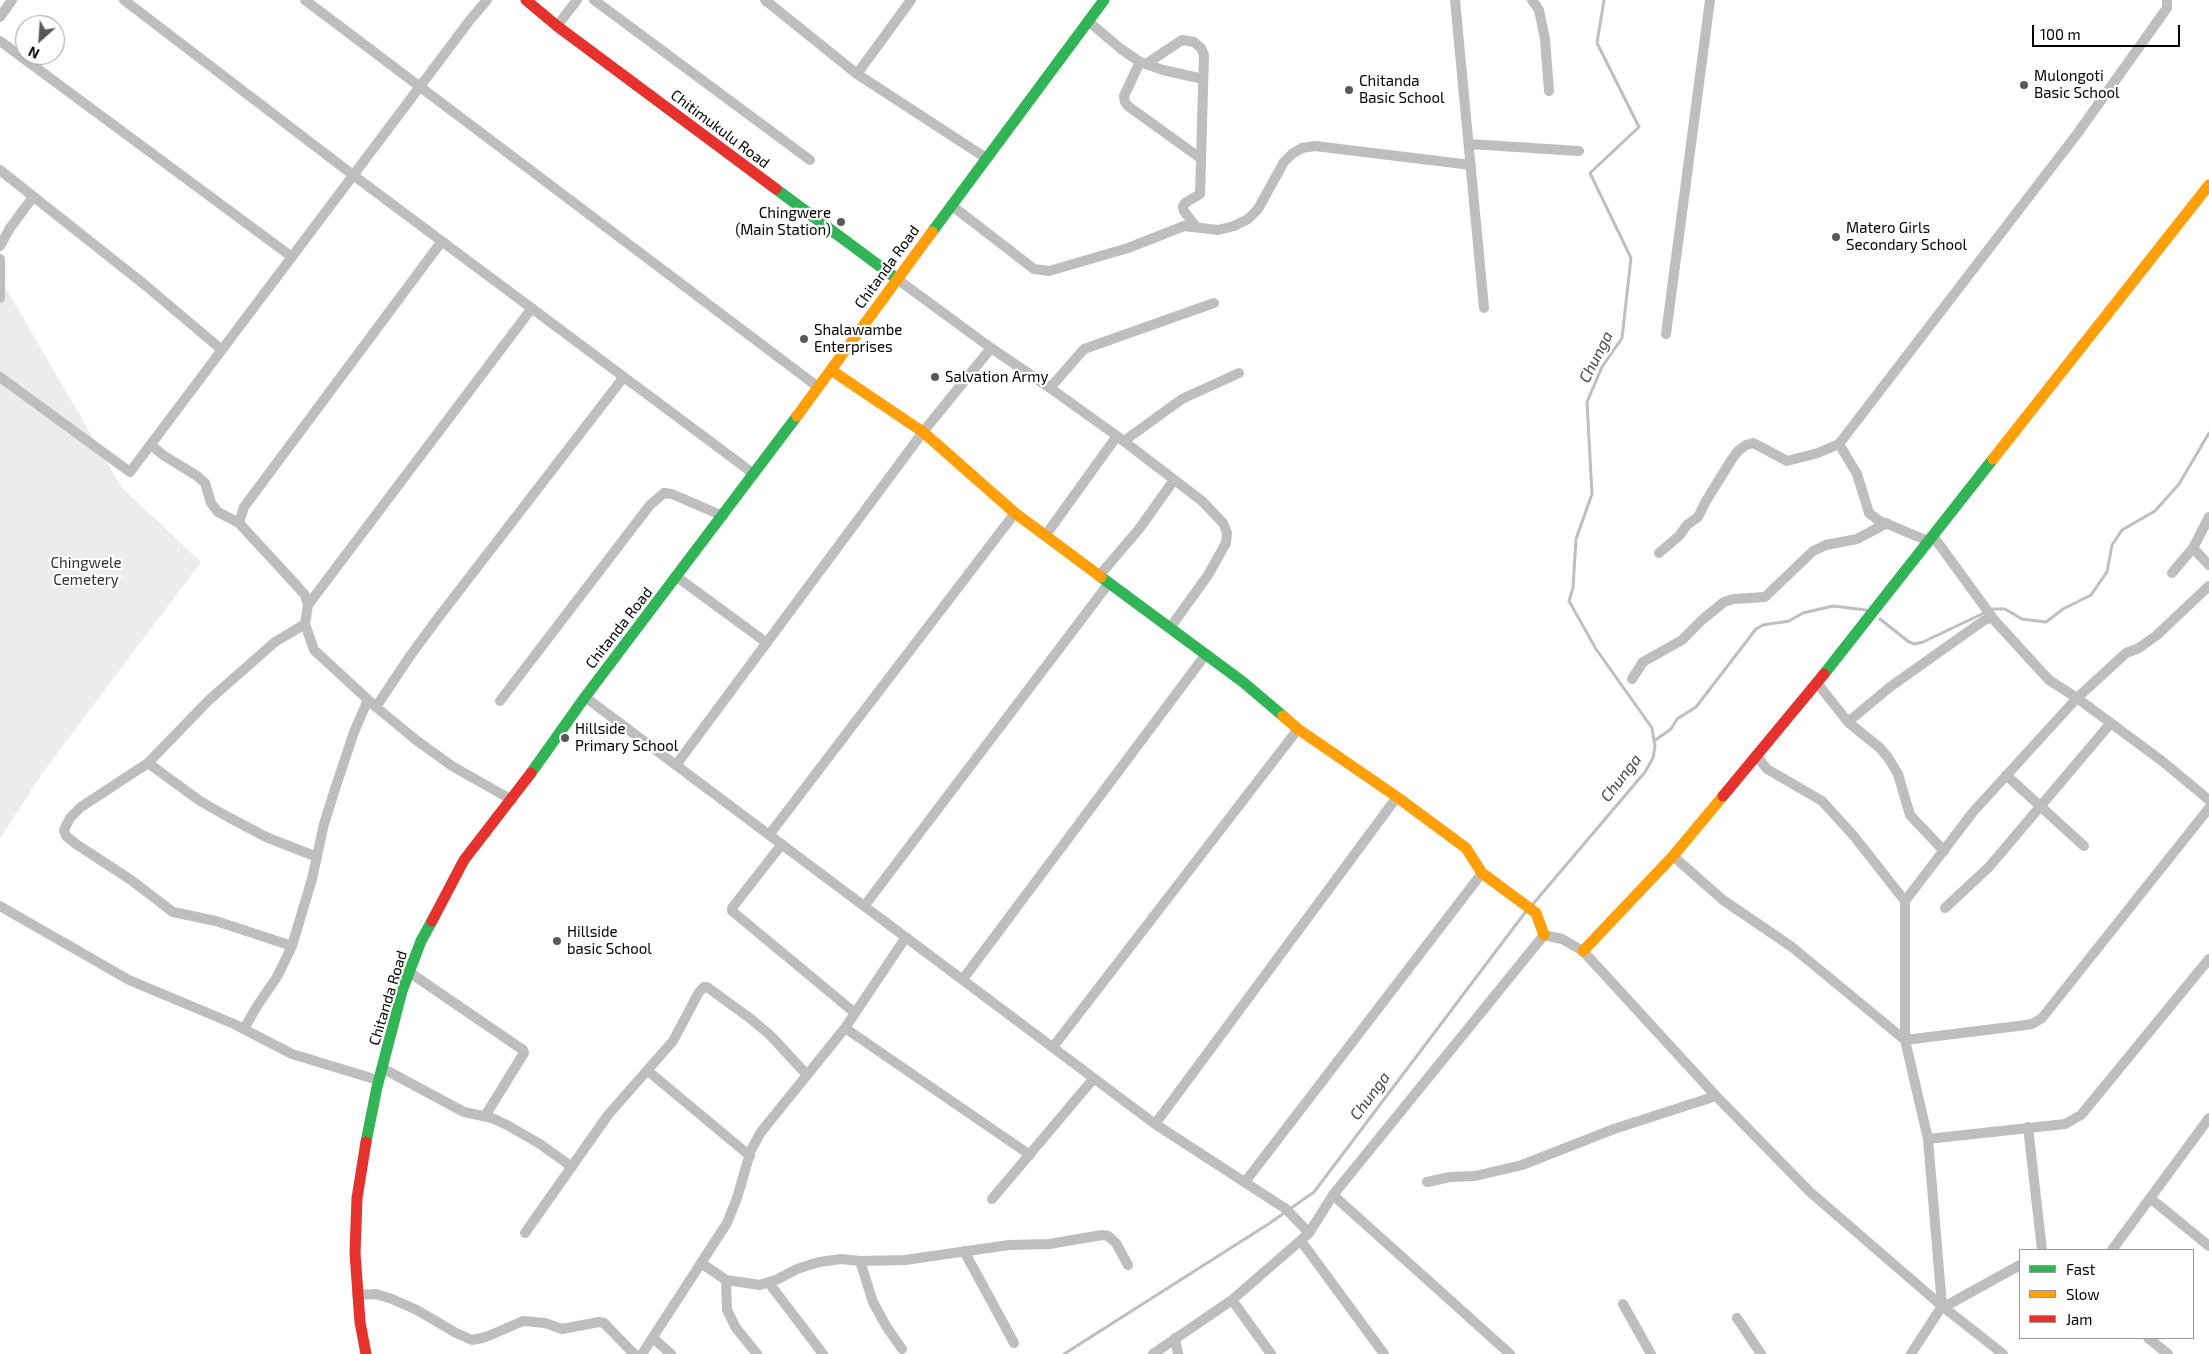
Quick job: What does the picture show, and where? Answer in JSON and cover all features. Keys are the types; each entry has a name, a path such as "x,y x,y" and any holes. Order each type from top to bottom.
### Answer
{"street":[{"path":"0,17 12,0"},
{"path":"124,0 353,175 754,474"},
{"path":"305,0 818,387"},
{"path":"0,377 130,472 420,86 487,0"},
{"name":"Chitimukulu Road","path":"526,0 557,26 896,279"},
{"path":"557,26 577,0"},
{"path":"594,0 810,160"},
{"path":"765,0 857,74 986,158"},
{"path":"857,74 911,0"},
{"name":"Chitanda Road","path":"366,1354 358,1295 355,1252 357,1198 364,1151 382,1068 409,972 421,941 464,860 512,800 585,697 723,516 896,279 1104,0"},
{"path":"1455,0 1484,308"},
{"path":"1532,0 1539,10 1545,39 1549,92"},
{"path":"1666,334 1710,0"},
{"path":"1660,553 1698,517 1732,459 1746,445 1753,444 1761,447 1787,461 1818,453 1840,444 2077,134 2167,8 2167,0"},
{"path":"1088,21 1121,49 1143,62 1163,70 1203,79"},
{"path":"1196,227 1184,212 1183,207 1200,194 1204,55 1201,48 1187,40 1173,45 1143,62 1124,96 1128,106 1200,158"},
{"path":"0,41 292,257"},
{"path":"1469,144 1579,151"},
{"path":"951,205 1034,269 1041,272 1090,260 1184,226 1218,230 1234,226 1248,219 1258,209 1284,162 1302,148 1315,146 1471,165"},
{"path":"0,170 145,285 222,350"},
{"path":"1583,951 1673,856 1817,683 2209,185"},
{"path":"0,246 32,197"},
{"path":"239,523 244,507 442,241"},
{"path":"0,259 0,298"},
{"path":"896,279 1121,439 1202,501 1223,523 1227,533 1226,543 1208,575 1170,628"},
{"path":"1050,388 1084,349 1214,303"},
{"path":"308,605 532,308"},
{"path":"676,764 922,432 991,348"},
{"path":"831,370 922,432 1015,513 1206,654 1298,729 1397,797 1466,848 1482,873 1536,913 1544,935"},
{"path":"1045,536 1121,439 1182,400 1239,373"},
{"path":"244,1029 277,977 292,946 312,879 335,789 354,732 372,703 624,378"},
{"path":"1840,444 1857,474 1869,513 1878,520 1930,539 1992,617 2049,680 2077,698 2162,761 2209,800"},
{"path":"151,445 163,455 197,476 205,484 211,503 218,512 239,523 305,595 308,605 305,624 314,650 416,740 452,766 512,800"},
{"path":"1099,576 1139,529 1174,480"},
{"path":"500,701 644,513 664,493 672,494 723,516"},
{"path":"770,835 1015,513"},
{"path":"2172,573 2193,548 2209,517"},
{"path":"1632,679 1644,662 1682,640 1724,602 1734,599 1765,597 1813,551 1826,545 1857,539 1887,523"},
{"path":"2193,548 2209,565"},
{"path":"677,577 767,643"},
{"path":"865,905 1109,583"},
{"path":"1905,901 1973,812 2077,698 2126,653 2139,648 2157,635 2209,586"},
{"path":"1848,722 1890,687 1983,621 1992,617"},
{"path":"292,946 216,921 173,912 131,880 66,836 64,830 81,807 148,763 209,700 275,642 305,624"},
{"path":"963,979 1206,654"},
{"path":"1817,683 1848,722 1880,748 1889,759 1898,774 1910,815 1944,851"},
{"path":"585,697 1156,1124 1289,1212 1309,1233"},
{"path":"1945,908 1982,874 2041,808 2110,724"},
{"path":"1053,1047 1298,729"},
{"path":"1756,755 1768,770 1822,801 1853,835 1905,901 1907,912 1905,1040 1928,1140 1943,1307"},
{"path":"148,763 215,810 266,836 317,857"},
{"path":"2006,775 2084,846"},
{"path":"1156,1124 1397,797"},
{"path":"1673,856 1723,900 1792,947 1905,1040 2032,1024 2042,1018 2209,808"},
{"path":"782,844 732,908 732,911 855,1013"},
{"path":"1245,1182 1482,873"},
{"path":"0,906 129,980 244,1029 292,1054 371,1078"},
{"path":"1544,935 1562,939 1583,951 1716,1096 1810,1192 1943,1307 2003,1354"},
{"path":"1153,1354 1232,1300 1301,1242 1309,1233 1333,1195 1544,935"},
{"path":"642,1354 727,1223 750,1156 761,1132 845,1028 906,937"},
{"path":"1928,1140 2065,1124 2080,1115 2209,959"},
{"path":"409,972 523,1050 524,1053 484,1116"},
{"path":"525,1233 608,1115 673,1041 698,992 704,987 715,992 751,1019 771,1036 808,1075"},
{"path":"845,1028 1030,1155"},
{"path":"382,1068 464,1112 492,1118 540,1144 572,1167"},
{"path":"648,1071 750,1156"},
{"path":"992,1200 1094,1078"},
{"path":"1427,1182 1450,1177 1484,1174 1522,1165 1606,1132 1716,1096"},
{"path":"2113,1249 2209,1118"},
{"path":"2028,1127 2042,1249"},
{"path":"1333,1195 1510,1354"},
{"path":"2150,1198 2209,1246"},
{"path":"701,1263 726,1280 760,1285 769,1283 797,1269 820,1262 841,1259 860,1261 905,1260 1031,1243 1049,1244 1102,1234 1108,1236 1116,1243 1128,1265"},
{"path":"1301,1242 1384,1354"},
{"path":"964,1251 1014,1342"},
{"path":"860,1261 873,1302 886,1326 902,1349"},
{"path":"1911,1354 1943,1307 2019,1266"},
{"path":"726,1280 725,1294 729,1315 736,1328 757,1354"},
{"path":"769,1283 823,1354"},
{"path":"358,1295 376,1294 392,1299 417,1310 456,1334 472,1340 486,1337 523,1321 545,1323 568,1329 599,1322 609,1327 634,1354"},
{"path":"1232,1300 1271,1354"},
{"path":"1623,1304 1651,1354"},
{"path":"1737,1318 1761,1354"},
{"path":"652,1338 671,1354"},
{"path":"1175,1338 1178,1354"},
{"path":"2149,1339 2168,1354"}],"green space":[{"name":"Chingwele Cemetery","path":"0,278 122,488 201,562 41,775 0,839"}],"waterway":[{"name":"Chunga","path":"1533,904 1645,772 1653,758 1655,747 1652,728 1596,649 1569,601 1573,588 1576,539 1592,494 1587,402 1602,367 1622,338 1631,258 1590,173 1639,127 1597,43 1604,0"},
{"path":"1991,609 2005,609 2022,619 2046,622 2063,609 2091,595 2107,572 2112,545 2122,530 2155,511 2179,484 2209,433"},
{"path":"1654,741 1671,729 1677,719 1696,707 1756,629 1763,625 1789,621 1803,613 1833,606 1866,610"},
{"path":"1880,619 1909,642 1915,644 1984,613"},
{"name":"Chunga","path":"1064,1354 1270,1223 1314,1192 1527,910"}],"traffic: fast":[{"path":"932,232 1104,0"},
{"path":"776,189 897,279"},
{"path":"531,773 585,697 797,416"},
{"path":"1824,674 1993,459"},
{"path":"1101,577 1243,682 1283,716"},
{"path":"366,1142 377,1087 402,991 421,941 432,921"}],"traffic: slow":[{"path":"1993,459 2209,185"},
{"path":"797,416 932,232"},
{"path":"831,370 923,432 1015,513 1101,577"},
{"path":"1283,716 1298,729 1397,797 1466,848 1482,873 1536,913 1544,935"},
{"path":"1583,951 1673,856 1723,796"}],"traffic: jam":[{"path":"526,0 557,26 776,189"},
{"path":"1723,796 1824,674"},
{"path":"432,921 464,860 531,773"},
{"path":"366,1142 357,1198 355,1253 360,1322 366,1354"}],"place":[{"name":"Mulongoti Basic School","path":"2024,85"},
{"name":"Chitanda Basic School","path":"1349,90"},
{"name":"Chingwere (Main Station)","path":"841,222"},
{"name":"Matero Girls Secondary School","path":"1836,237"},
{"name":"Shalawambe Enterprises","path":"804,339"},
{"name":"Salvation Army","path":"935,377"},
{"name":"Hillside Primary School","path":"565,738"},
{"name":"Hillside basic School","path":"557,941"}]}
